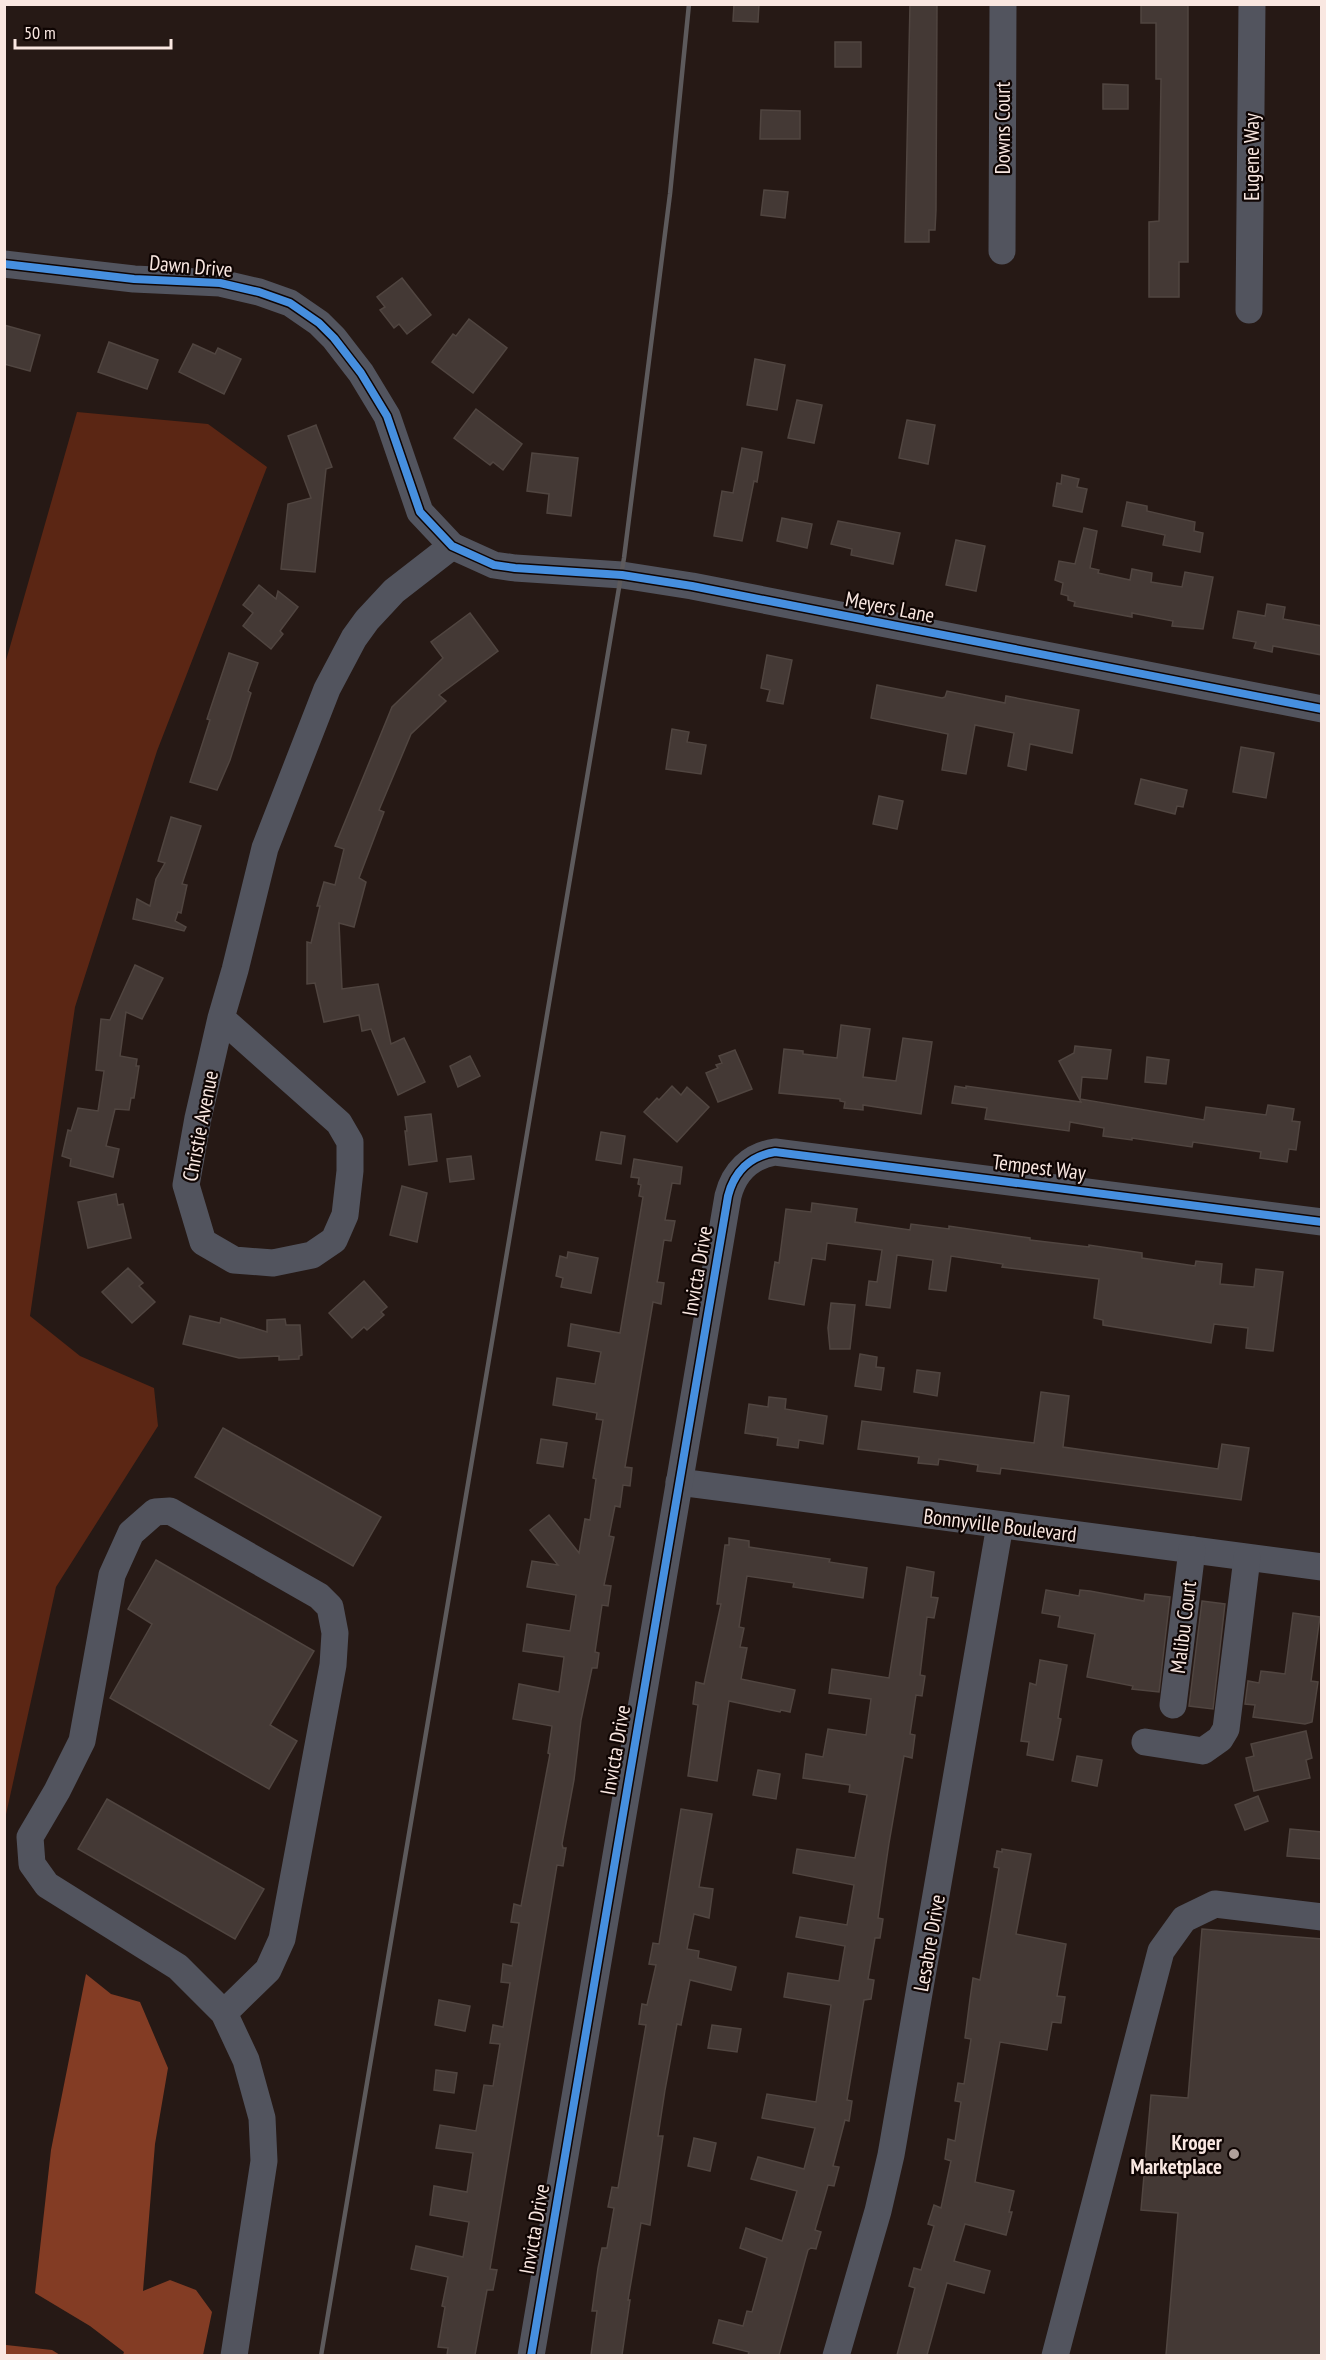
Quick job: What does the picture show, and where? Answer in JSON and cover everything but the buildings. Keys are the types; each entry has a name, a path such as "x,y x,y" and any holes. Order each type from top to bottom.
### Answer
{"street":[{"name":"Downs Court","path":"1002,251 1003,4"},
{"name":"Eugene Way","path":"1249,309 1252,4"},
{"name":"Dawn Drive","path":"4,264 134,279 220,283 259,292 290,303 308,314 334,338 361,373 387,416 420,513 452,546"},
{"name":"Meyers Lane","path":"452,546 494,565 622,575 692,586 1322,709"},
{"name":"Christie Avenue","path":"221,1018 339,1124 350,1142 350,1171 345,1215 334,1240 312,1255 273,1263 234,1260 203,1242 186,1185 198,1118 221,1018 265,848 327,689 341,659 367,620 394,591 452,546"},
{"name":"Tempest Way","path":"754,1159 775,1152 802,1154 1322,1222"},
{"name":"Invicta Drive","path":"531,2355 728,1196 735,1178 754,1159"},
{"name":"Bonnyville Boulevard","path":"679,1482 1322,1567"},
{"path":"224,2013 268,1970 282,1939 333,1665 334,1633 330,1607 319,1596 170,1511 155,1512 131,1533 112,1575 82,1741 57,1791 30,1837 32,1864 46,1885 178,1967 224,2013 246,2060 262,2118 264,2161 234,2355"},
{"name":"Lesabre Drive","path":"836,2355 878,2211 891,2155 1000,1525"},
{"name":"Malibu Court","path":"1173,1705 1192,1550"},
{"path":"1145,1742 1203,1750 1221,1739 1226,1729 1247,1558"},
{"path":"1055,2355 1161,1951 1184,1919 1215,1904 1322,1917"}],"shaded area":[{"path":"77,412 208,424 267,467 157,751 75,1007 30,1316 80,1356 154,1388 158,1426 56,1587 5,1819 5,664"},
{"path":"86,1974 111,1994 140,2002 168,2068 155,2144 143,2291 170,2280 196,2290 212,2312 203,2355 123,2355 124,2352 90,2326 35,2293 51,2150"},
{"path":"6,2345 52,2350 60,2355 5,2355"}],"railway":[{"path":"321,2356 624,558 670,194 689,4"}],"cycle path":[{"path":"4,264 134,279 220,283 259,292 290,303 319,323 334,338 361,373 387,416 420,512 452,546 494,565 622,575 692,586 1322,709"},
{"path":"531,2356 728,1196 734,1180 744,1166 751,1161 775,1152 1322,1222"}],"place":[{"name":"Kroger Marketplace","path":"1234,2154"}]}
